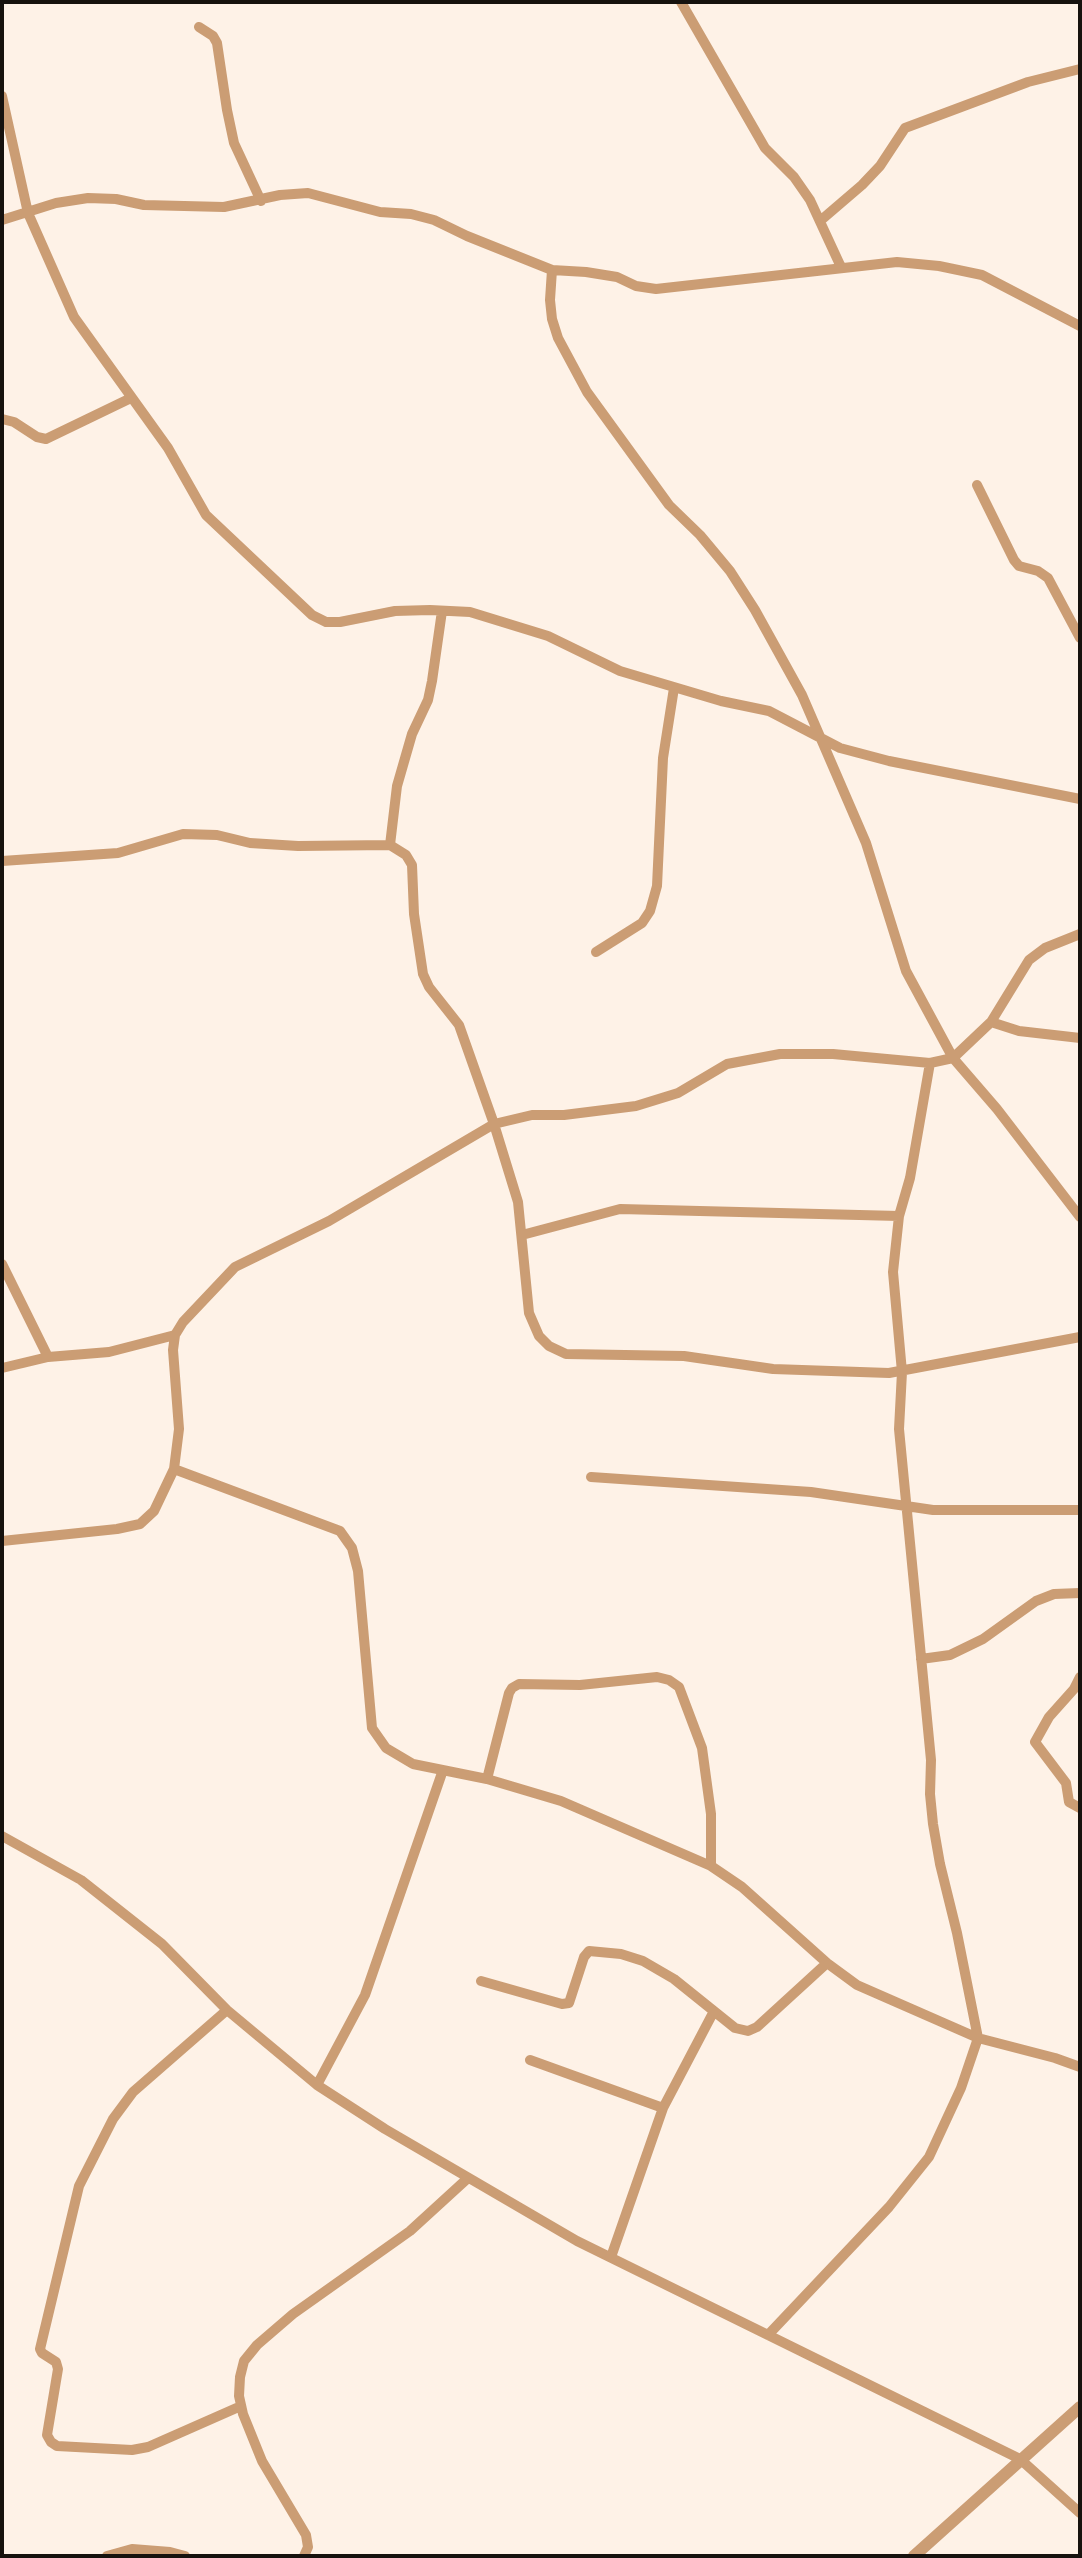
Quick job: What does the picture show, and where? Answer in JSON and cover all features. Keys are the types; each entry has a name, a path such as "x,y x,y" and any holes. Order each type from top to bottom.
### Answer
{"street":[{"path":"681,2 765,148 794,177 810,200 841,267"},
{"path":"199,27 213,36 217,43 234,143 261,201"},
{"path":"820,221 871,176 905,128 1028,82 1080,69"},
{"path":"2,96 28,213 74,317 168,448 206,514 312,615 326,622 340,622 395,611 470,612 548,636 620,671 674,688 769,711 824,741 889,761 1080,799"},
{"path":"2,220 55,203 88,198 116,199 144,205 223,207 280,195 308,193 380,212 411,214 434,220 479,242 552,271 586,272 617,277 636,286 656,289 897,262 939,266 982,275 1080,326"},
{"path":"552,271 552,319 558,338 587,392 669,505 700,535 730,571 782,656 824,741 866,843 906,971 953,1058 997,1109 1080,1217"},
{"path":"2,419 14,422 37,437 46,439 131,398"},
{"path":"977,485 1014,560 1019,566 1038,571 1048,578 1080,638"},
{"path":"390,845 397,786 412,734 428,700 442,611"},
{"path":"596,952 642,923 650,911 657,886 663,758 674,688"},
{"path":"2,861 118,853 183,834 217,835 250,843 298,846 390,845 406,855 412,865 414,914 423,974 459,1025 495,1124 519,1202 529,1312 539,1336 549,1346 566,1354 684,1356 773,1369 902,1372 1080,1337"},
{"path":"2,1541 117,1529 140,1524 154,1511 174,1469 179,1429 173,1350 175,1335 183,1322 235,1267 329,1221 495,1124 532,1115 564,1115 636,1106 678,1093 727,1064 780,1054 833,1054 930,1063 953,1058 990,1022 1029,960 1045,948 1080,934"},
{"path":"990,1022 1019,1031 1080,1038"},
{"path":"768,2335 889,2207 929,2157 961,2088 978,2038 933,1824 930,1794 932,1760 899,1429 902,1372 893,1272 899,1216 910,1178 930,1063"},
{"path":"522,1235 620,1209 899,1216"},
{"path":"2,1264 48,1357"},
{"path":"2,1368 48,1357 109,1352 175,1335"},
{"path":"174,1469 340,1531 352,1548 358,1571 372,1728 386,1748 413,1764 486,1779 561,1801 711,1866 742,1887 827,1963 857,1985 978,2038 1080,2067"},
{"path":"591,1477 811,1492 933,1510 1080,1510"},
{"path":"921,1659 950,1655 983,1639 1036,1601 1054,1594 1080,1593"},
{"path":"486,1779 509,1693 519,1684 529,1682 580,1685 657,1677 669,1680 680,1687 702,1748 711,1814 711,1866"},
{"path":"1080,1677 1074,1689 1049,1717 1035,1742 1066,1783 1069,1802 1080,1808"},
{"path":"317,2085 365,1995 443,1770"},
{"path":"2,1836 81,1880 162,1944 227,2010 317,2085 385,2129 577,2241 1020,2459 1080,2513"},
{"path":"481,1981 562,2004 569,2003 584,1957 589,1951 621,1954 643,1961 674,1979 735,2028 748,2031 757,2027 827,1963"},
{"path":"227,2010 133,2092 113,2119 79,2186 40,2349 55,2362 58,2369 47,2435 57,2446 132,2450 148,2447 241,2406"},
{"path":"611,2257 663,2108 714,2011"},
{"path":"530,2060 663,2108"},
{"path":"304,2556 308,2547 306,2535 262,2460 241,2406 239,2396 244,2361 257,2345 293,2314 410,2231 468,2178"},
{"path":"914,2556 1080,2407"},
{"path":"107,2556 132,2550 170,2552 185,2556"}]}
